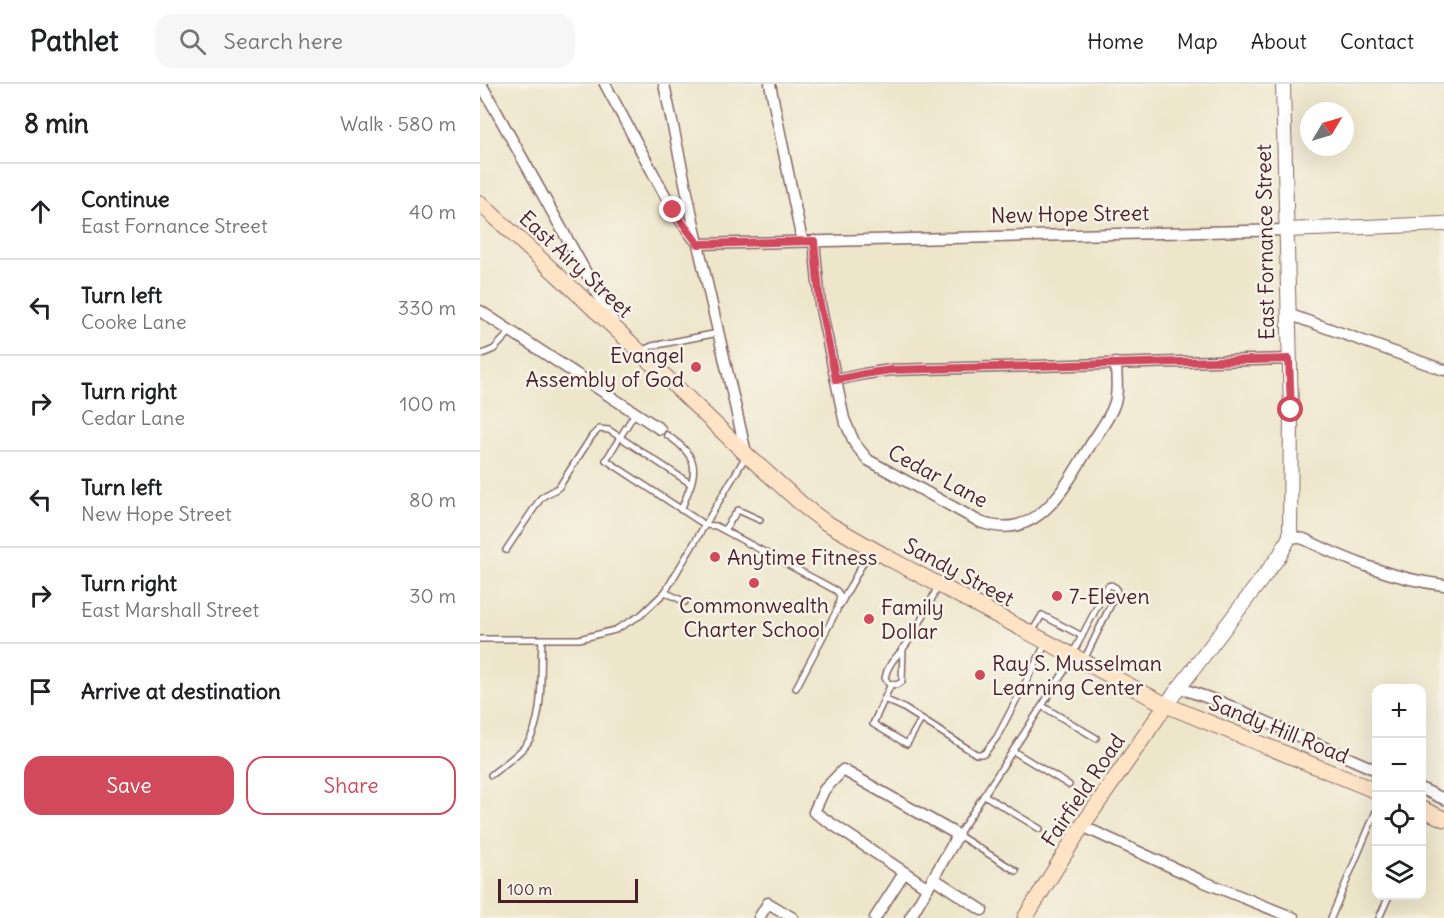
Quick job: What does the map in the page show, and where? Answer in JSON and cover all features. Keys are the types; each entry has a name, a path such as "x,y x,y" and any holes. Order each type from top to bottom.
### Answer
{"main road":[{"name":"East Airy Street","path":"480,203 747,455"},
{"name":"Sandy Street","path":"747,455 812,512 845,534 1166,705"},
{"name":"Sandy Hill Road","path":"1166,705 1372,789"},
{"name":"Fairfield Road","path":"1025,918 1082,826 1166,705"},
{"path":"1426,814 1444,819"}],"street":[{"path":"482,84 619,332"},
{"path":"605,84 673,210 698,244"},
{"path":"664,84 747,455"},
{"path":"770,84 802,241"},
{"name":"East Fornance Street","path":"1283,84 1290,536"},
{"name":"New Hope Street","path":"698,244 1444,225"},
{"name":"Cedar Lane","path":"814,241 820,304 844,418 855,444 868,460 980,522 995,527 1009,527 1025,522 1041,513 1058,498 1115,405 1116,363"},
{"path":"480,310 636,411 664,432"},
{"path":"1288,314 1444,370"},
{"path":"836,380 891,370 1289,359"},
{"path":"1372,768 1223,703 1180,688 1280,555 1290,536 1304,539 1384,573 1417,582 1444,585"},
{"name":"Fairfield Road","path":"1166,705 1180,688"},
{"path":"910,918 931,883 958,835 843,770 825,790 814,812 904,873 931,883 982,910"},
{"path":"1426,791 1444,799"},
{"path":"1082,826 1202,881 1294,918"},
{"path":"875,918 904,873"},
{"path":"759,918 768,903 793,918"}],"lane":[{"path":"480,355 494,349 511,331"},
{"path":"640,352 652,346 718,333"},
{"path":"636,411 606,460 705,525 716,526 837,591 840,596 837,610"},
{"path":"506,550 541,498 547,492 555,490 564,481 594,433 599,429 605,429 621,437 691,483"},
{"path":"664,432 683,446 691,456 694,475 681,510"},
{"path":"480,639 579,639 615,630 641,615 665,592 747,455"},
{"path":"724,530 738,510 760,520"},
{"path":"796,688 870,548"},
{"path":"903,648 902,682 891,684 885,678 886,672 891,662 903,648 908,644 939,585"},
{"path":"1016,871 958,835 1042,706 1096,631 1117,592 1116,588 1111,585 1108,586 1082,636 1076,658"},
{"path":"665,592 684,602"},
{"path":"1032,634 1042,615 1082,636"},
{"path":"490,775 518,753 531,738 539,704 542,640"},
{"path":"884,699 902,707 976,754 984,754 997,737 1047,642"},
{"path":"891,684 873,724 907,744 921,720"},
{"path":"1042,706 1096,738"},
{"path":"1013,751 1069,784"},
{"path":"984,795 1040,829"},
{"path":"1331,918 1372,823"},
{"path":"1379,918 1387,900"}],"place":[{"name":"Evangel Assembly of God","path":"696,367"},
{"name":"Anytime Fitness","path":"715,557"},
{"name":"Commonwealth Charter School","path":"754,583"},
{"name":"7-Eleven","path":"1057,596"},
{"name":"Family Dollar","path":"869,619"},
{"name":"Ray S. Musselman Learning Center","path":"980,675"}],"route":[{"path":"673,210 698,244 814,241 820,304 836,380 891,370 1289,359 1291,410"}]}
